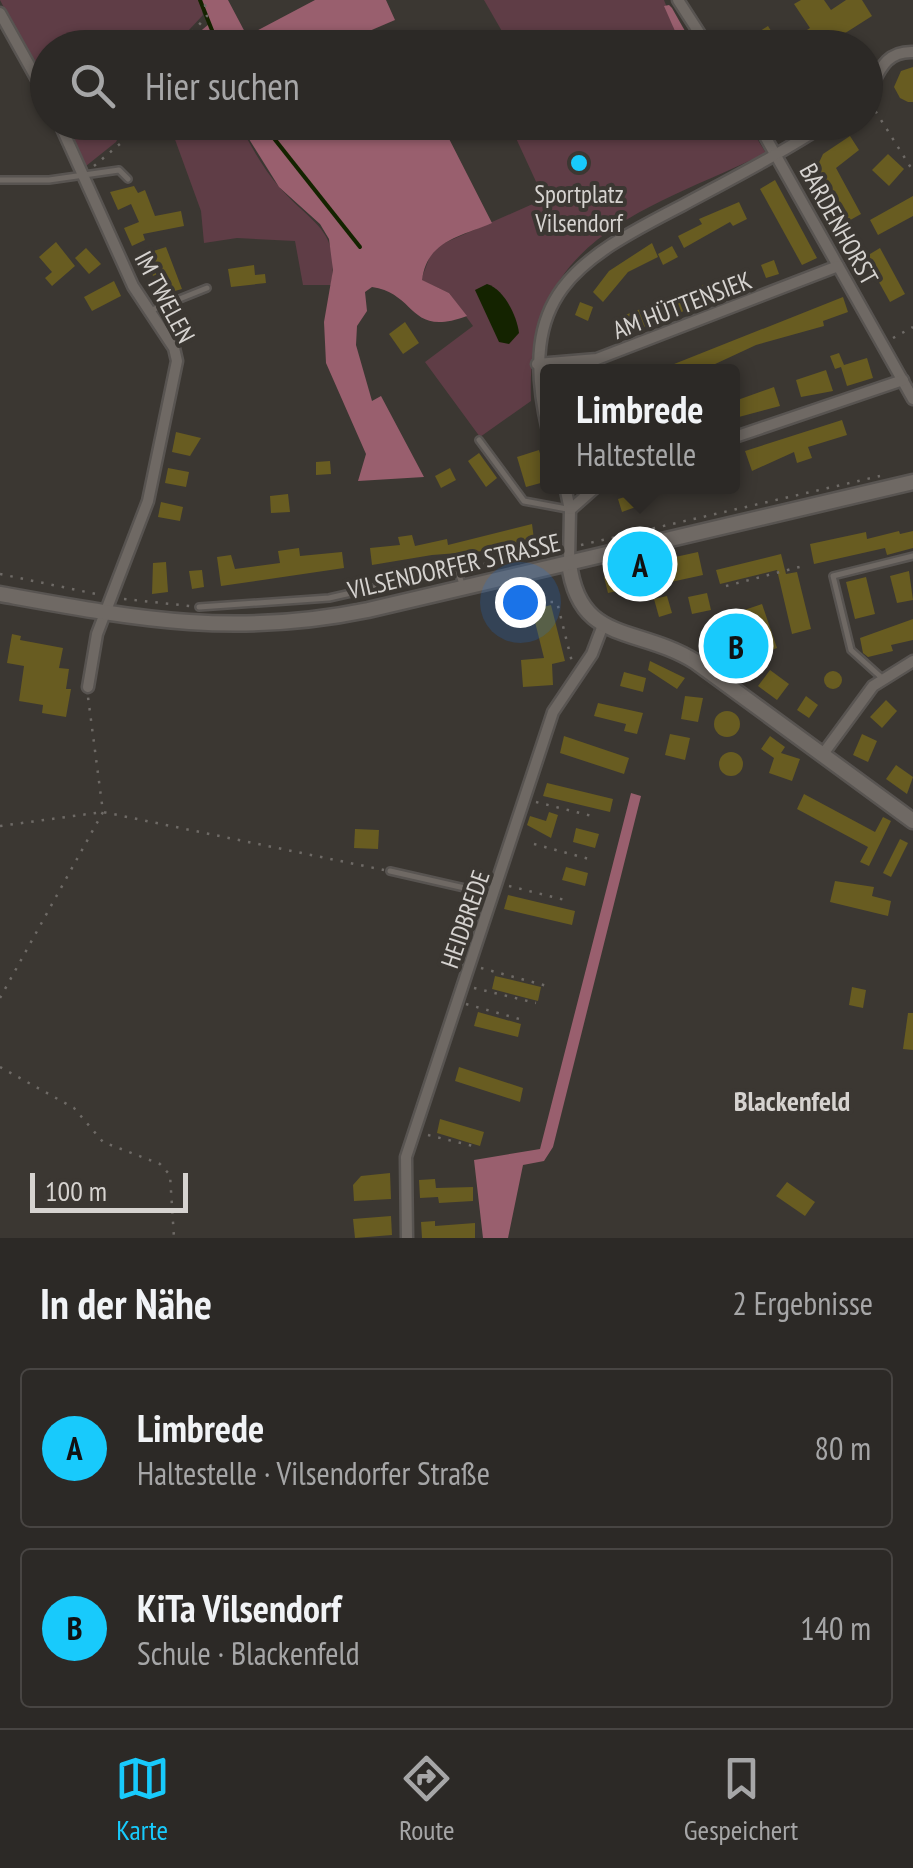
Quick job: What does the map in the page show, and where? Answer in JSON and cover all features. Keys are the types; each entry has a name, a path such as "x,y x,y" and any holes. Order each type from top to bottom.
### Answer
{"main road":[{"name":"VILSENDORFER STRASSE","path":"0,594 199,626 255,626 336,616 463,588 568,556 913,482"},
{"path":"568,556 578,605 603,625 686,655 913,821"}],"street":[{"path":"678,0 697,30"},
{"path":"0,12 30,66"},
{"path":"883,65 898,52 913,52"},
{"name":"IM TWELEN","path":"69,140 132,286 174,348 176,361 148,500 106,613 88,687"},
{"name":"BARDENHORST","path":"769,140 913,398"},
{"path":"540,383 537,364 544,328 556,300 586,260 603,246 801,140"},
{"name":"AM HÜTTENSIEK","path":"537,364 597,359 838,266"},
{"path":"740,435 903,380"},
{"path":"567,494 568,556"},
{"path":"570,510 587,494"},
{"name":"HEIDBREDE","path":"407,1238 406,1158 553,712 596,648 603,625"},
{"path":"823,754 882,678 913,661"}],"lane":[{"path":"0,180 49,180 119,170 128,179"},
{"path":"149,311 207,288"},
{"path":"479,440 524,500 570,510"},
{"path":"882,678 851,650 832,576 913,556"},
{"path":"199,607 328,598 457,569 463,588"},
{"path":"254,606 255,626"},
{"path":"390,872 496,889"}],"path":[{"path":"194,30 207,16 204,0"},
{"path":"883,123 913,172"},
{"path":"85,173 122,140"},
{"path":"883,344 913,326"},
{"path":"457,569 568,556 894,473"},
{"path":"639,563 646,592"},
{"path":"726,586 806,566"},
{"path":"0,574 113,598 199,607"},
{"path":"540,602 556,602 576,678"},
{"path":"0,998 103,812 88,687"},
{"path":"525,800 596,817"},
{"path":"544,814 546,805"},
{"path":"0,826 103,812 390,872"},
{"path":"534,844 589,859"},
{"path":"520,888 522,879"},
{"path":"496,889 520,888 565,900"},
{"path":"470,965 547,986"},
{"path":"464,986 536,1004"},
{"path":"458,1002 522,1020"},
{"path":"0,1067 74,1108 103,1142 160,1164 170,1175 174,1238"},
{"path":"428,1135 476,1147"}],"shaded area":[{"path":"0,0 200,0 203,15 189,30 30,30 30,58"},
{"path":"200,0 228,0 244,30 202,30 209,24"},
{"path":"315,0 386,0 395,20 372,30 258,30"},
{"path":"484,0 664,0 675,30 501,30"},
{"path":"664,6 672,8 684,30 675,30"},
{"path":"73,140 117,140 116,142 86,166"},
{"path":"175,140 248,140 275,182 328,240 333,266 331,285 303,285 295,241 237,238 204,243 201,211"},
{"path":"250,140 450,140 492,223 446,242 425,267 422,280 449,293 467,316 434,322 387,291 372,287 365,292 367,311 357,326 356,345 372,401 381,396 424,477 358,481 366,454 326,363 324,322 333,270 329,239 320,224 279,187"},
{"path":"517,140 758,140 766,153 636,214 600,238 570,266 548,301 534,346 531,401 480,437 425,362 473,326 449,293 421,280 433,248 544,199"},
{"path":"487,284 504,297 516,319 519,333 509,344 499,342 475,290"},
{"path":"631,793 641,796 553,1147 544,1161 523,1165 508,1238 483,1238 474,1160 540,1149"}],"building":[{"path":"801,0 824,0 831,10 846,0 862,0 872,16 850,30 807,30 810,28 794,4"},
{"path":"913,67 913,102 908,102 900,98 894,87 901,71"},
{"path":"844,140 853,140 859,150 836,168 861,214 845,223 816,169 823,154"},
{"path":"888,154 904,169 889,186 872,170"},
{"path":"775,180 817,258 802,265 760,189"},
{"path":"134,186 138,193 145,190 155,216 181,211 184,226 143,234 145,240 132,246 124,228 139,222 131,204 118,210 110,192"},
{"path":"913,196 913,216 878,235 870,220"},
{"path":"739,202 747,219 733,226 730,222 684,248 678,236 702,224 699,219"},
{"path":"56,242 75,266 52,286 45,278 52,272 39,257"},
{"path":"652,243 658,257 628,272 603,302 593,292 609,271"},
{"path":"672,246 678,257 663,265 658,254"},
{"path":"166,247 182,289 171,292 164,271 153,276 144,254"},
{"path":"86,248 101,264 89,274 75,258"},
{"path":"880,248 905,294 890,302 865,257"},
{"path":"774,260 779,274 766,278 761,265"},
{"path":"254,265 255,275 265,274 266,283 231,287 228,269"},
{"path":"726,276 732,292 626,334 620,317"},
{"path":"114,281 121,296 92,311 84,297"},
{"path":"843,297 848,312 823,321 824,326 756,345 715,364 674,364"},
{"path":"580,302 593,307 588,321 575,315"},
{"path":"405,322 419,343 403,354 389,334"},
{"path":"839,353 844,365 867,358 873,378 847,386 841,367 835,369 830,356"},
{"path":"826,370 833,391 801,397 796,380"},
{"path":"774,387 780,406 740,417 740,399"},
{"path":"842,420 847,435 808,447 812,458 797,463 794,452 752,471 745,451"},
{"path":"176,432 201,438 190,456 172,452"},
{"path":"539,450 540,483 526,487 517,457"},
{"path":"479,453 497,478 486,487 468,461"},
{"path":"330,461 331,474 316,475 316,462"},
{"path":"168,468 189,472 186,487 165,483"},
{"path":"450,468 456,480 441,488 435,476"},
{"path":"288,494 290,512 271,513 270,496"},
{"path":"624,494 641,494 644,504 622,512 618,499 625,497"},
{"path":"161,502 183,507 180,521 158,517"},
{"path":"532,524 535,547 432,555 372,565 370,548 400,545 398,537 412,535 415,546 447,539 448,545"},
{"path":"913,531 913,548 887,555 885,548 814,564 810,544 866,532 867,539"},
{"path":"299,548 300,556 342,552 344,568 221,586 217,557 231,555 235,569 280,563 278,551"},
{"path":"698,552 703,575 671,582 666,559"},
{"path":"781,554 786,574 797,572 811,629 792,634 777,570 720,584 716,570"},
{"path":"166,562 168,592 152,594 153,563"},
{"path":"202,570 204,587 192,589 189,571"},
{"path":"631,571 635,587 608,593 604,577"},
{"path":"909,571 913,600 897,603 890,576"},
{"path":"866,577 875,614 855,619 846,582"},
{"path":"707,593 711,610 692,614 688,597"},
{"path":"667,596 672,613 659,617 654,599"},
{"path":"762,604 777,648 750,658 737,623 722,629 718,619"},
{"path":"551,605 565,661 552,664 553,685 523,687 521,660 544,658 532,610"},
{"path":"913,619 913,640 891,645 893,651 868,657 863,653 860,638"},
{"path":"12,634 21,636 20,640 63,648 59,668 69,669 66,689 71,689 66,717 42,713 43,705 19,701 24,666 7,663"},
{"path":"650,661 685,678 677,689 648,670"},
{"path":"770,670 789,684 777,700 758,686"},
{"path":"833,671 842,680 833,689 824,680"},
{"path":"624,672 646,678 643,692 620,686"},
{"path":"685,696 703,698 698,722 681,719"},
{"path":"806,696 818,705 809,718 797,710"},
{"path":"886,700 897,711 882,728 870,717"},
{"path":"598,703 643,713 637,734 624,731 626,724 594,716"},
{"path":"727,711 736,715 740,724 736,733 727,737 718,733 714,724 718,715"},
{"path":"670,734 690,738 685,760 665,755"},
{"path":"862,734 877,741 868,762 853,755"},
{"path":"564,736 629,758 624,774 560,753"},
{"path":"770,736 785,747 781,753 800,759 792,781 769,773 774,758 761,749"},
{"path":"731,752 740,755 740,773 731,776 722,773 719,764 722,755"},
{"path":"896,765 913,777 907,794 886,779"},
{"path":"547,783 613,799 610,812 543,796"},
{"path":"804,794 875,832 883,817 891,821 869,866 860,862 868,847 797,809"},
{"path":"549,812 558,815 551,838 527,825 530,816 546,821"},
{"path":"576,828 599,834 595,848 573,842"},
{"path":"355,829 379,830 378,849 354,848"},
{"path":"900,839 908,843 891,877 883,873"},
{"path":"566,867 588,873 585,886 562,880"},
{"path":"835,881 874,887 872,896 891,901 888,916 830,902"},
{"path":"508,895 575,911 572,925 504,909"},
{"path":"495,976 541,987 538,1001 492,989"},
{"path":"852,987 866,990 863,1008 849,1005"},
{"path":"478,1012 521,1024 518,1037 474,1026"},
{"path":"908,1013 913,1013 913,1050 903,1049"},
{"path":"459,1067 523,1088 520,1102 455,1081"},
{"path":"440,1119 484,1132 480,1146 437,1133"},
{"path":"390,1173 391,1199 354,1201 353,1185 361,1176"},
{"path":"435,1179 436,1188 473,1187 473,1201 439,1203 438,1197 420,1198 419,1180"},
{"path":"787,1182 815,1202 805,1216 776,1196"},
{"path":"391,1216 392,1235 355,1238 353,1219"},
{"path":"435,1221 435,1226 475,1223 475,1238 422,1238 421,1222"}],"waterway":[{"path":"200,0 212,30"},
{"path":"275,140 360,247"}],"place":[{"name":"Sportplatz Vilsendorf","path":"579,163"},
{"name":"Limbrede","path":"640,564"},
{"name":"KiTa Vilsendorf","path":"736,646"}],"district":[{"name":"Blackenfeld","path":"792,1100"}]}
